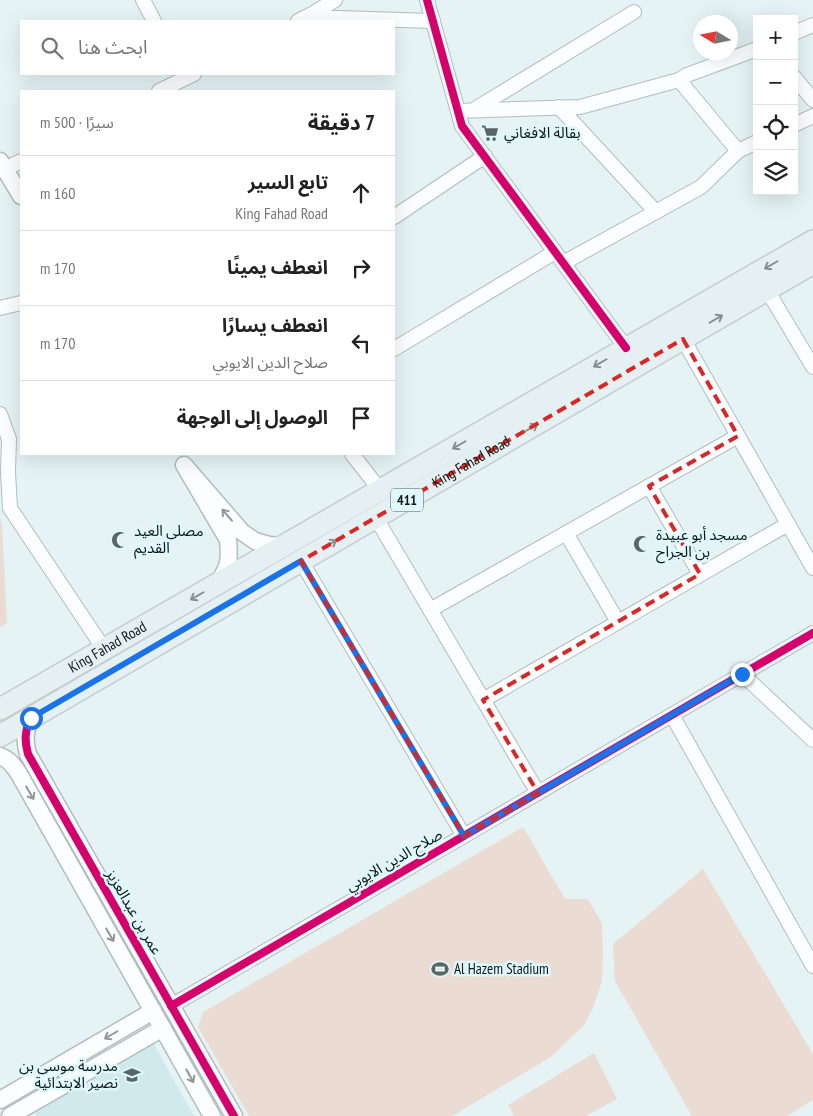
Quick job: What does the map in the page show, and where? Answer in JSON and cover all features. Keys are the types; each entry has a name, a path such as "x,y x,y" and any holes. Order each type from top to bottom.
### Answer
{"main road":[{"name":"King Fahad Road","path":"0,709 218,583 244,561 282,546 813,240"},
{"name":"King Fahad Road","path":"0,736 813,263"}],"street":[{"path":"143,0 153,20"},
{"path":"302,19 335,0"},
{"path":"427,0 462,126 626,348"},
{"path":"473,110 634,12"},
{"path":"302,19 368,20"},
{"path":"395,20 433,21"},
{"path":"798,31 813,25"},
{"path":"458,110 580,107 679,80 687,75 753,50"},
{"path":"161,90 186,75"},
{"path":"679,80 738,151"},
{"path":"798,82 813,100"},
{"path":"559,107 656,212"},
{"path":"798,122 813,116"},
{"path":"395,349 559,258 656,212 701,187 738,151 753,144"},
{"path":"395,216 484,156"},
{"path":"20,161 2,165 20,194"},
{"path":"767,290 813,367"},
{"path":"0,308 20,303"},
{"path":"683,339 813,568"},
{"path":"0,414 9,439 10,508 104,649"},
{"path":"430,610 738,436"},
{"path":"353,455 380,490"},
{"path":"181,459 242,532 255,542 282,546"},
{"path":"181,459 228,540 244,561 266,582"},
{"path":"649,486 700,574"},
{"path":"376,518 538,793"},
{"path":"483,700 788,524"},
{"path":"242,532 244,561"},
{"path":"566,533 618,622"},
{"path":"301,561 464,836"},
{"name":"صلاح الدين الايوبي","path":"171,1006 813,633"},
{"path":"742,674 813,740"},
{"path":"672,715 813,966"},
{"name":"عمر بن عبدالعزيز","path":"31,718 26,736 28,754 234,1116"},
{"path":"0,756 12,763 19,774 212,1116"},
{"path":"0,1100 153,1011"},
{"path":"15,1115 162,1028"}],"highlighted area":[{"path":"683,339 738,436 649,486 700,574 483,700 538,793 464,836 301,561"}],"shaded area":[{"path":"0,518 2,525 7,623 0,627"},
{"name":"Al Hazem Stadium","path":"523,827 565,899 588,899 602,924 602,981 593,1008 584,1025 551,1057 452,1116 249,1116 198,1027 203,1012"},
{"path":"703,869 813,1054 813,1100 787,1116 692,1116 615,981 613,944"},
{"name":"مدرسة موسى بن نصير الابتدائية","path":"152,1041 194,1116 37,1116 33,1109"},
{"path":"594,1053 617,1099 586,1116 514,1116 508,1105"}],"cycle path":[{"path":"427,0 462,126 626,348"},
{"path":"171,1006 813,633"},
{"path":"31,718 26,735 28,754 234,1116"}],"place":[{"name":"بقالة الافغاني","path":"490,133"},
{"name":"مصلى العيد القديم","path":"120,540"},
{"name":"مسجد أبو عبيدة بن الجراح","path":"642,544"},
{"name":"Al Hazem Stadium","path":"440,969"},
{"name":"مدرسة موسى بن نصير الابتدائية","path":"132,1075"}],"route":[{"path":"31,718 301,561 464,836 742,674"}]}
